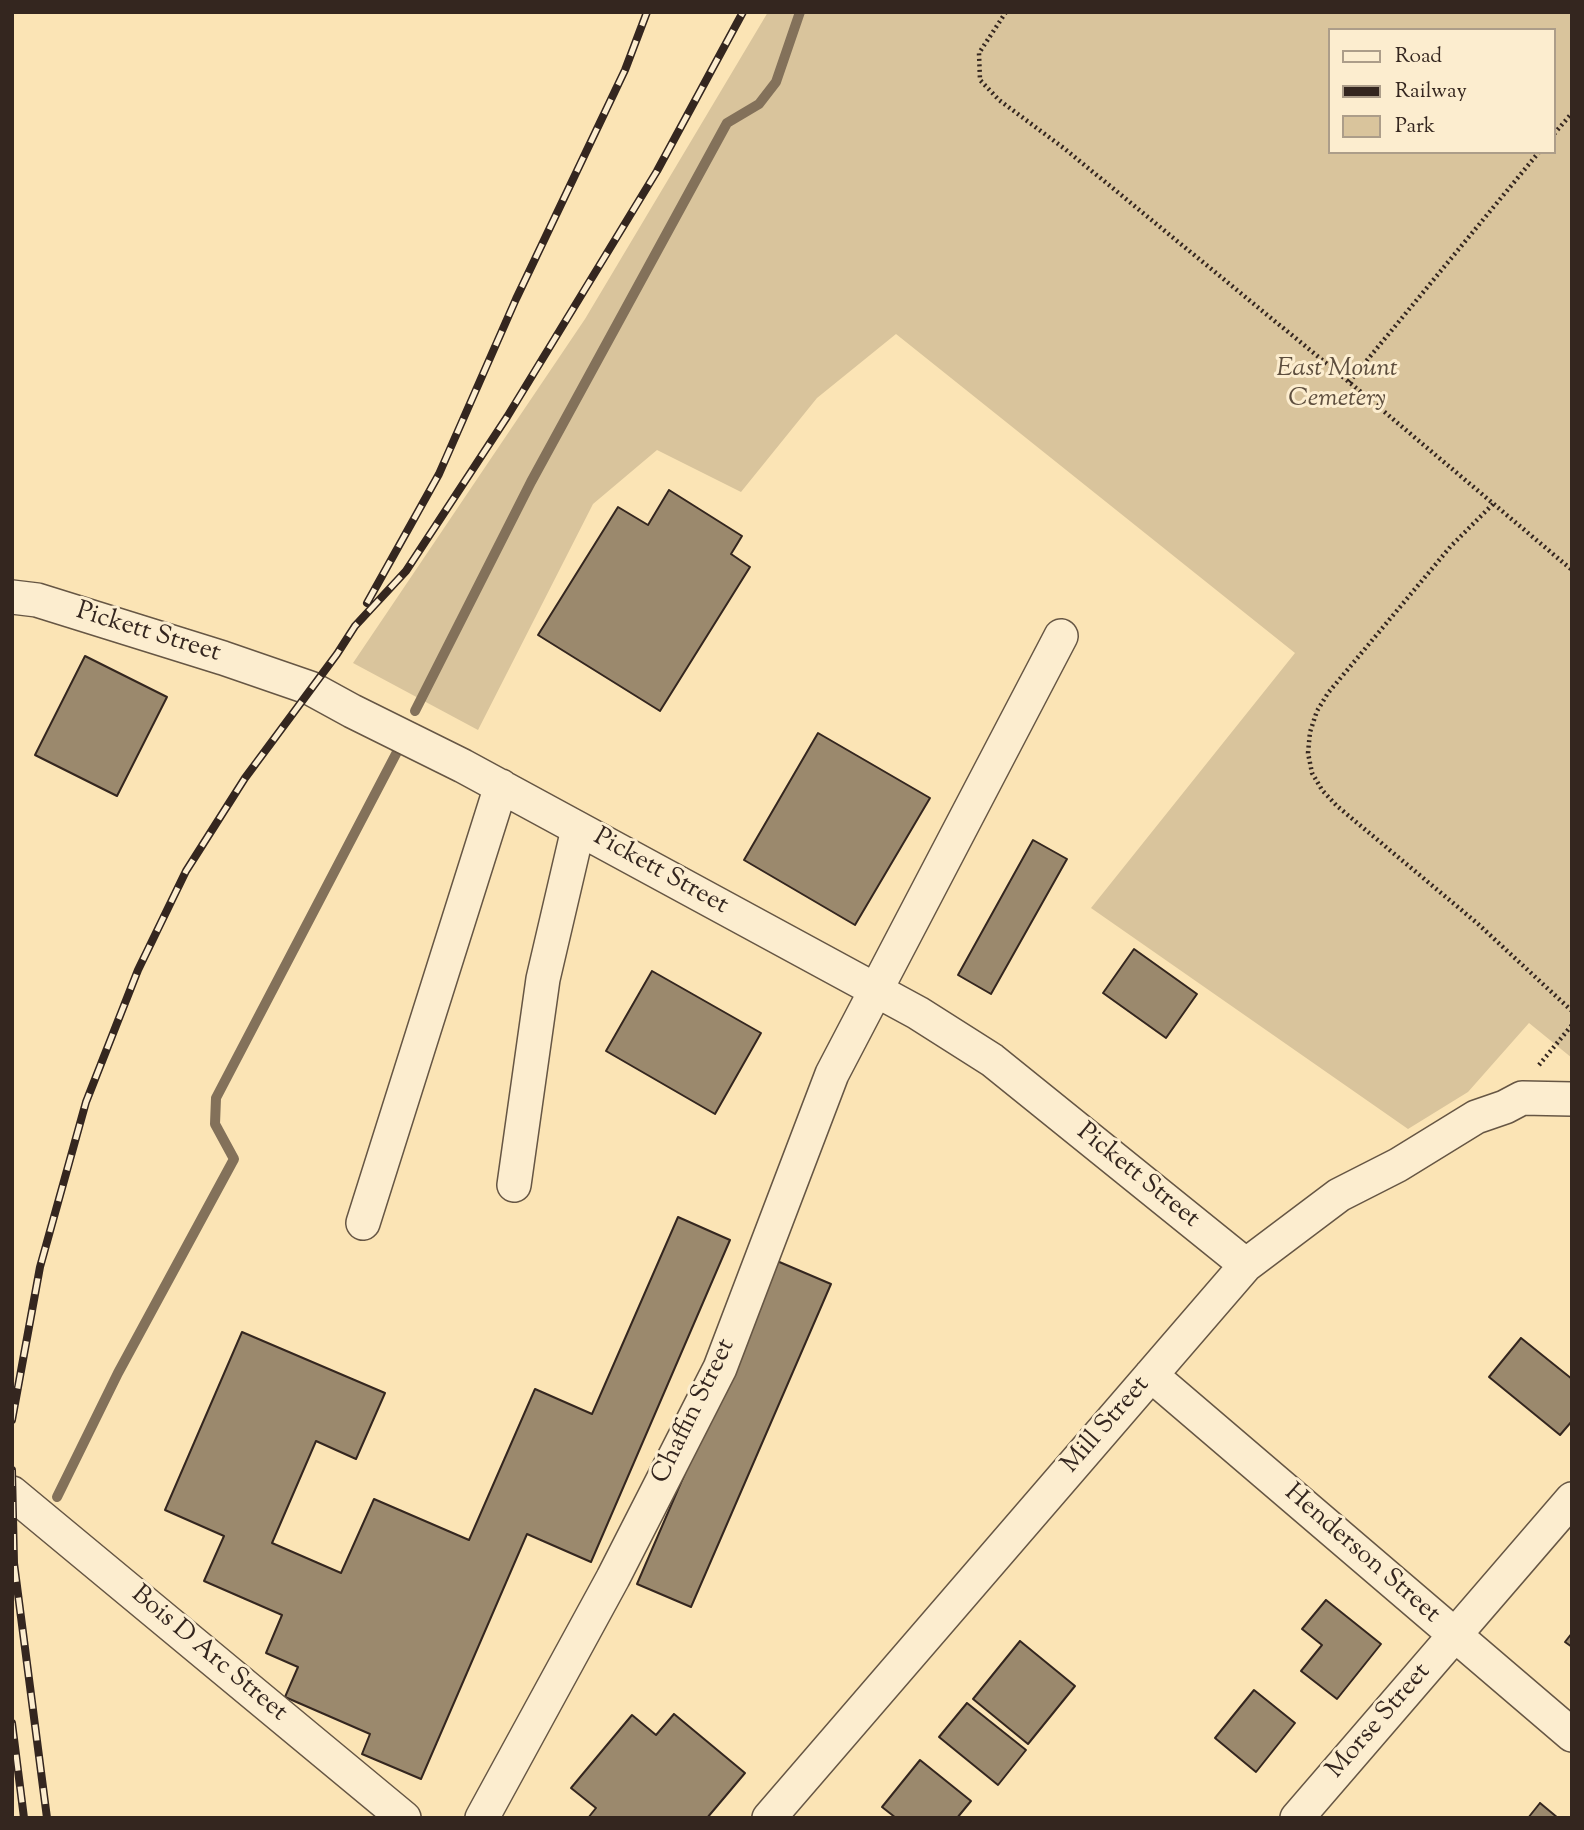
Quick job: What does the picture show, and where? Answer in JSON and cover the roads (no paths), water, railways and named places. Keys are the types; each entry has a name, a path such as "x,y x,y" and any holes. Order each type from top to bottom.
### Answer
{"street":[{"name":"Pickett Street","path":"12,597 50,604 310,688 501,786 918,1013 992,1060 1246,1265"},
{"name":"Chaffin Street","path":"482,1818 613,1578 720,1368 832,1074 1061,636"},
{"path":"363,1223 501,786"},
{"path":"514,1185 544,979 578,829"},
{"name":"Mill Street","path":"769,1818 1246,1265 1339,1195 1398,1165 1476,1117 1522,1098 1572,1099"},
{"name":"Henderson Street","path":"1151,1375 1572,1735"},
{"name":"Bois D Arc Street","path":"12,1493 404,1818"},
{"name":"Morse Street","path":"1297,1818 1572,1499"}],"waterway":[{"path":"415,711 531,482 727,123 759,104 776,82 800,12"},
{"path":"57,1497 118,1373 234,1159 215,1124 216,1098 397,752"}],"railway":[{"path":"367,603 439,474 516,299 625,70 647,12"},
{"path":"12,1420 40,1267 86,1102 138,970 186,871 245,778 355,626 406,571 507,417 657,171 743,12"},
{"path":"12,1470 14,1563 47,1818"},
{"path":"12,1723 24,1818"}],"park label":[{"name":"East Mount Cemetery","path":"1337,386"}]}
